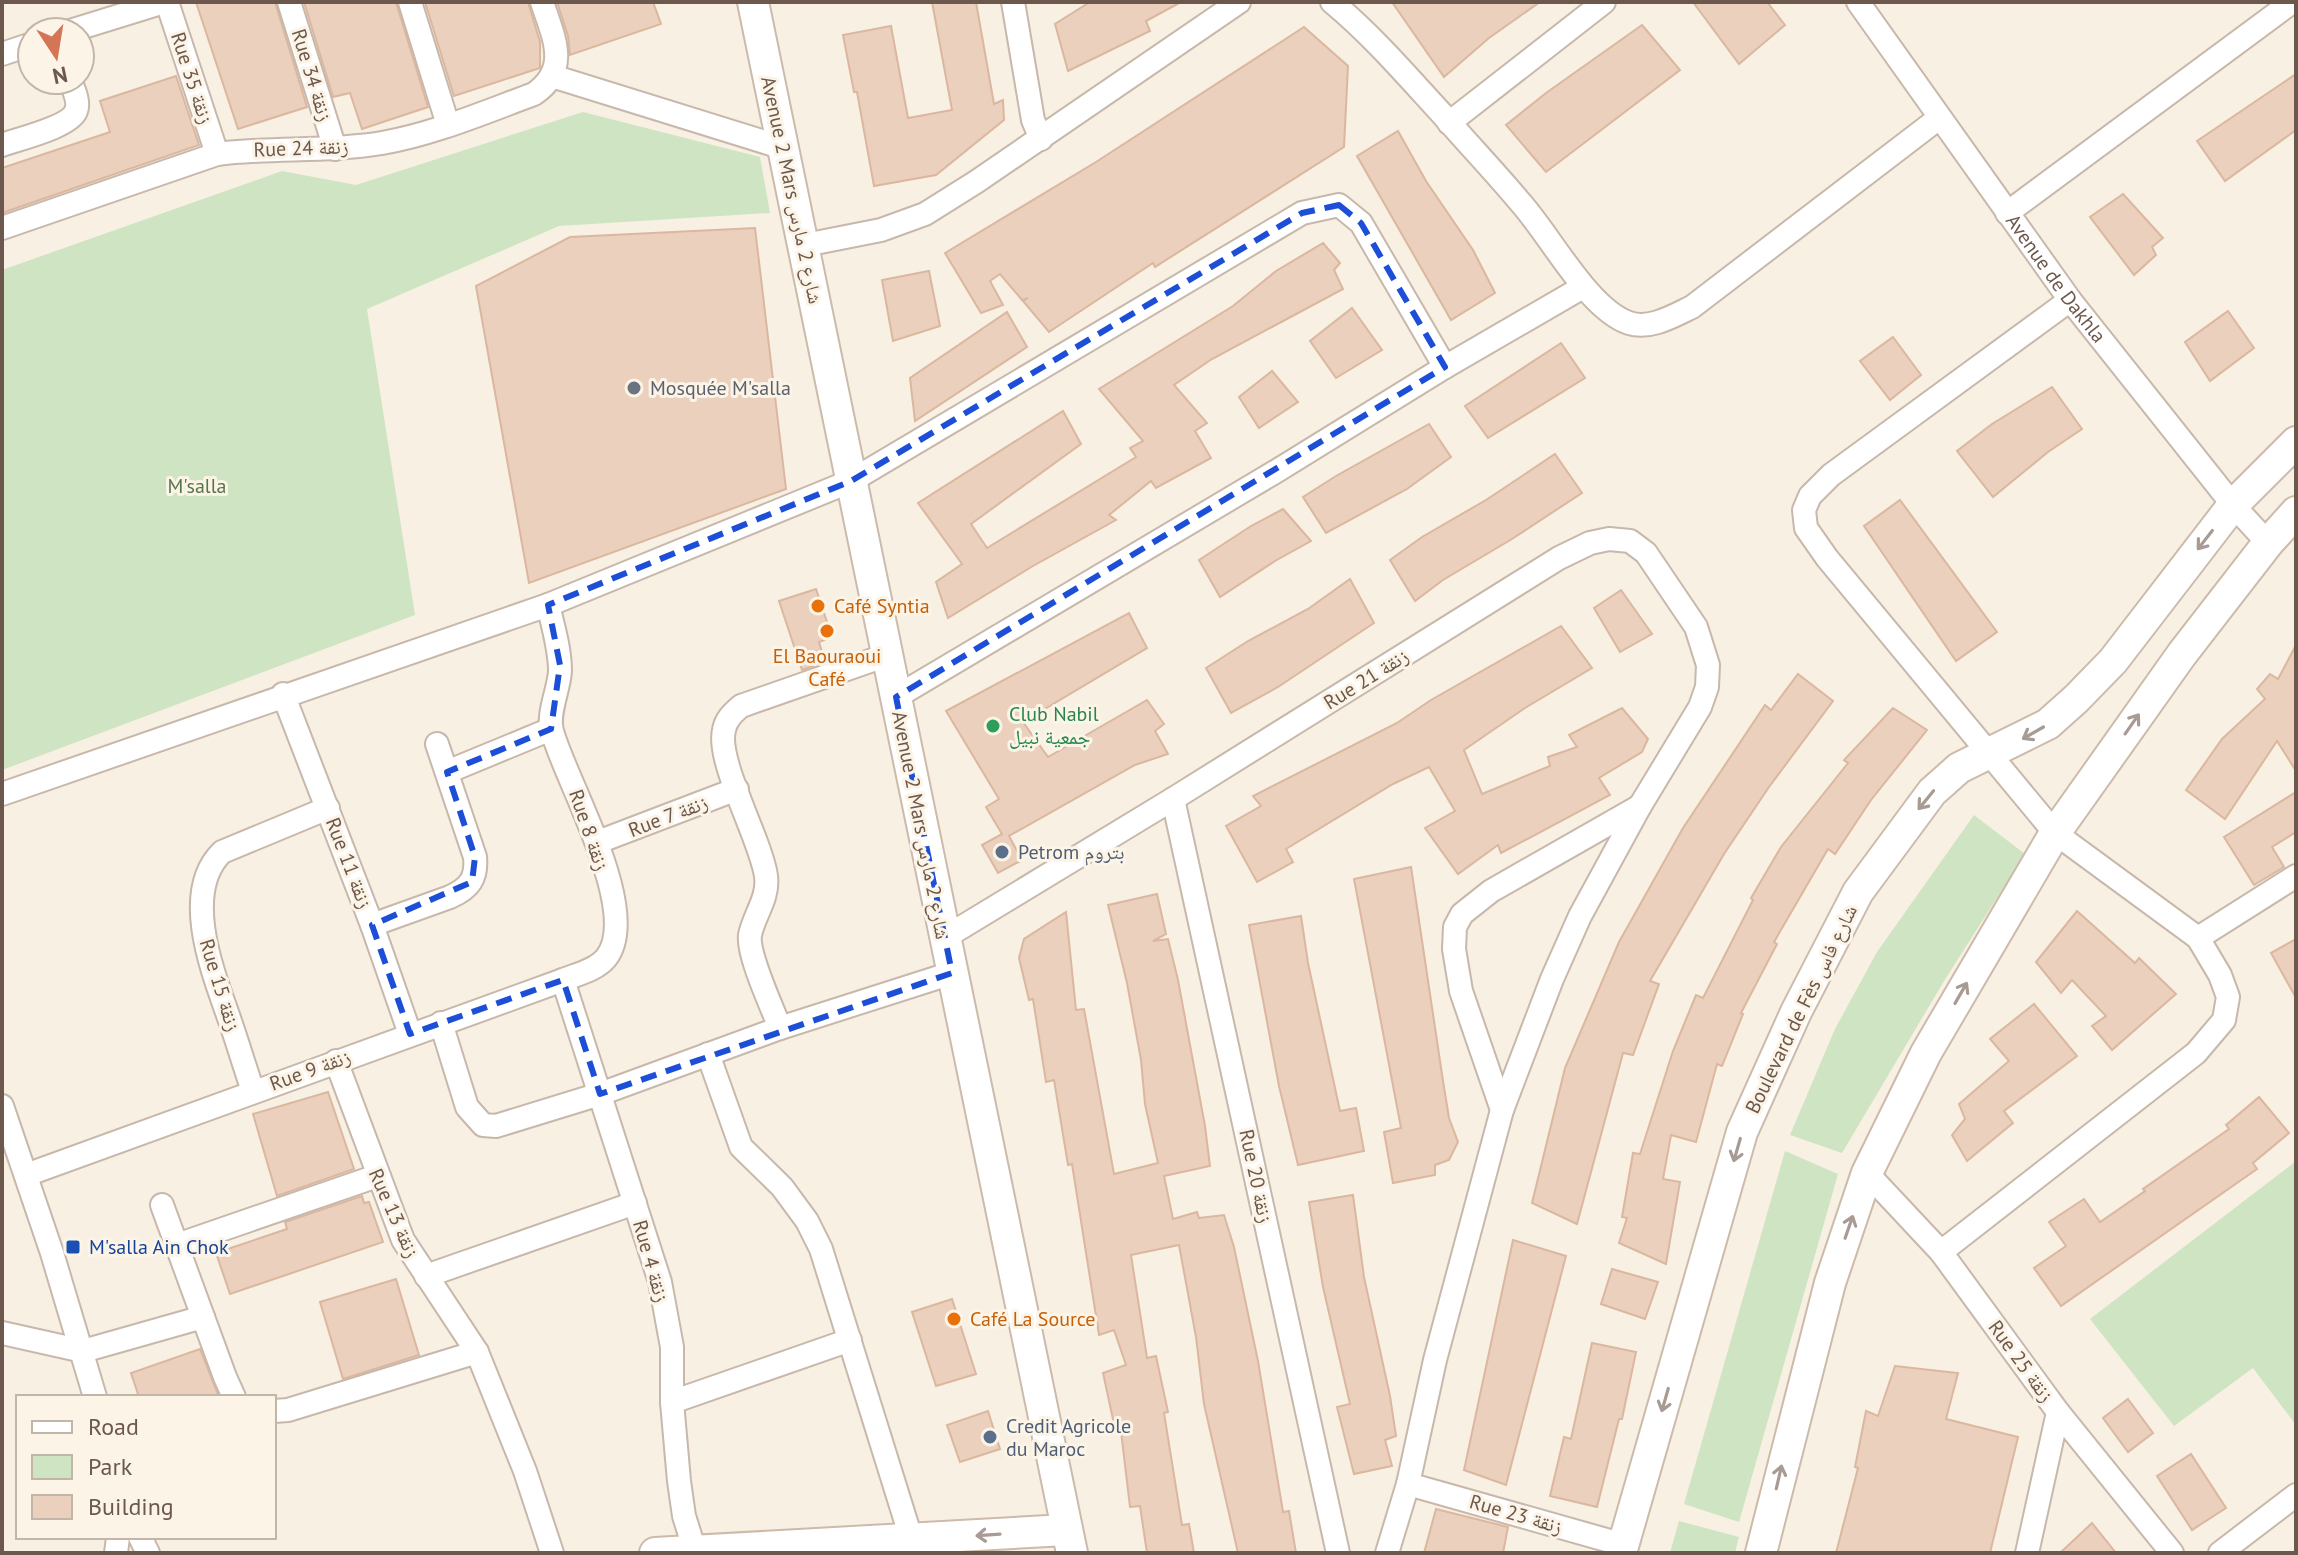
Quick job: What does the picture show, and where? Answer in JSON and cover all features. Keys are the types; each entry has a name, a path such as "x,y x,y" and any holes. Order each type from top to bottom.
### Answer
{"main road":[{"name":"Avenue 2 Mars شارع 2 مارس","path":"753,2 1069,1542"},
{"name":"Boulevard de Fès شارع فاس","path":"1623,1549 1742,1132 1796,1012 1858,892 1932,792 1959,768 2048,724 2113,661 2233,505 2296,442"},
{"path":"1761,1553 1830,1283 1867,1173 1926,1053 2055,833 2182,654 2268,543 2296,512"},
{"path":"655,1553 912,1541 1069,1542"}],"street":[{"path":"96,23 165,2"},
{"name":"Rue 35 زنقة","path":"165,2 217,154"},
{"name":"Rue 34 زنقة","path":"289,2 335,149"},
{"path":"410,2 448,125"},
{"path":"542,2 557,51 552,76 784,148"},
{"path":"1013,2 1033,120 1041,139"},
{"path":"805,245 881,230 925,214 1041,139 1239,2"},
{"path":"1332,2 1364,28 1522,203 1557,247 1583,287 1608,311 1636,325 1647,325 1692,307 1939,118"},
{"path":"1449,123 1604,2"},
{"name":"Avenue de Dakhla","path":"1858,2 2070,300 2233,505 2268,543"},
{"path":"2007,213 2292,2"},
{"name":"Rue 24 زنقة","path":"2,228 217,154 266,149 335,149 384,143 448,125 534,94 546,86 552,76"},
{"path":"2,145 54,127 72,116 77,103 75,96"},
{"path":"2,794 283,694 548,605 851,481 1302,213 1331,205 1346,209 1361,223 1445,367"},
{"path":"896,697 1583,287"},
{"path":"1941,1252 2196,1053 2224,1020 2228,997 2220,975 2198,938 2055,833 1827,558 1806,528 1804,510 1810,496 1831,475 2070,300"},
{"name":"Rue 21 زنقة","path":"944,938 1559,558 1590,543 1609,539 1630,541 1646,553 1696,627 1708,665 1707,687 1700,707 1640,806 1580,916 1552,979 1502,1110 1435,1360 1408,1484 1387,1553"},
{"path":"447,772 551,729 560,665 548,605"},
{"path":"780,1028 750,946 764,895 766,873 737,789 723,732 731,714 741,706 887,655"},
{"name":"Rue 11 زنقة","path":"283,694 372,925 410,1034"},
{"name":"Rue 8 زنقة","path":"551,729 598,842 613,904 615,941 607,957 595,967"},
{"path":"372,925 463,892 472,882 476,870 475,857 437,744"},
{"name":"Rue 7 زنقة","path":"598,842 737,789"},
{"name":"Rue 20 زنقة","path":"1173,799 1338,1553"},
{"path":"1502,1110 1461,991 1454,949 1455,927 1462,914 1491,891 1640,806"},
{"name":"Rue 15 زنقة","path":"253,1091 209,964 202,916 207,874 212,861 222,852 328,808"},
{"path":"2198,938 2296,876"},
{"name":"Rue 9 زنقة","path":"26,1175 595,967"},
{"path":"441,1023 467,1107 483,1125 496,1126 600,1094 780,1028 952,973"},
{"name":"Rue 4 زنقة","path":"563,980 660,1282 672,1347 672,1402 681,1493 695,1551"},
{"path":"708,1054 741,1147 782,1187 807,1221 821,1249 912,1541"},
{"name":"Rue 13 زنقة","path":"336,1061 403,1240 477,1352 525,1471 552,1553"},
{"path":"2,1106 83,1351 94,1395"},
{"name":"Rue 25 زنقة","path":"1867,1173 1941,1252 2058,1412 2172,1553"},
{"path":"177,1245 377,1176"},
{"path":"426,1276 635,1203"},
{"path":"162,1205 233,1395"},
{"path":"2,1333 83,1351 203,1317"},
{"path":"672,1402 850,1340"},
{"path":"276,1411 288,1410 477,1352"},
{"path":"2027,1553 2058,1412"},
{"name":"Rue 23 زنقة","path":"1408,1484 1623,1549"},
{"path":"2220,1553 2296,1495"}],"highlighted area":[{"path":"1339,205 1361,223 1445,367 896,697 952,973 600,1094 563,980 410,1034 372,925 472,882 475,857 447,772 551,729 560,665 548,605 851,481 1302,213"}],"green space":[{"name":"M'salla","path":"583,112 760,157 770,213 559,226 367,309 415,615 2,770 2,270 282,171 356,185"},
{"path":"1974,815 2025,854 1944,981 1842,1153 1790,1135 1835,1029 1877,952"},
{"path":"1785,1151 1838,1174 1739,1522 1684,1504"},
{"path":"2296,1161 2296,1425 2253,1368 2174,1426 2090,1319"},
{"path":"1679,1521 1739,1537 1735,1553 1670,1553"}],"building":[{"path":"196,2 275,2 307,107 238,129"},
{"path":"304,2 396,2 428,107 362,129 350,93 333,97"},
{"path":"425,2 528,2 540,42 540,68 454,96"},
{"path":"557,2 653,2 661,24 570,55 568,36"},
{"path":"932,2 976,2 994,104 1003,100 1004,120 936,175 874,186 843,35 891,26 908,118 952,110"},
{"path":"1090,2 1181,2 1146,21 1150,31 1068,71 1055,24"},
{"path":"1392,2 1540,2 1489,38 1444,77"},
{"path":"1693,2 1767,2 1785,25 1739,64"},
{"path":"1642,25 1680,70 1546,172 1506,125"},
{"path":"1304,27 1348,66 1344,147 1155,267 1153,263 1049,332 1023,301 1028,298 1022,300 1000,274 990,281 1003,305 981,313 945,253 1096,162"},
{"path":"2296,74 2296,130 2225,181 2197,141"},
{"path":"176,76 199,145 2,213 2,168 110,132 100,101"},
{"path":"1398,131 1426,181 1473,250 1495,293 1451,320 1357,156"},
{"path":"2123,194 2163,238 2152,247 2156,255 2134,275 2090,217"},
{"name":"Mosquée M'salla","path":"755,228 786,489 529,583 476,286 570,237"},
{"path":"1323,243 1340,263 1334,270 1343,289 1212,359 1174,385 1207,423 1195,431 1211,458 1156,488 1151,481 1109,515 1116,520 948,618 936,582 962,564 918,503 1063,411 1081,444 971,524 987,548 1136,457 1130,448 1143,441 1099,389 1233,306 1276,271"},
{"path":"929,271 940,326 893,341 882,280"},
{"path":"1352,308 1382,350 1336,378 1310,341"},
{"path":"2228,311 2254,348 2210,381 2185,342"},
{"path":"1007,312 1027,347 915,421 910,378"},
{"path":"1893,337 1921,375 1890,400 1860,361"},
{"path":"1561,343 1585,378 1488,438 1465,406"},
{"path":"1272,371 1298,402 1259,428 1239,397"},
{"path":"2052,387 2082,429 1993,497 1957,451 1992,424"},
{"path":"1429,424 1451,457 1407,489 1326,533 1303,497"},
{"path":"1555,454 1582,493 1443,580 1415,601 1390,560"},
{"path":"1900,500 1997,632 1956,661 1864,526"},
{"path":"1283,509 1311,541 1220,597 1199,560"},
{"path":"1350,579 1374,623 1278,687 1231,713 1206,668 1308,609"},
{"path":"816,589 832,637 819,642 825,662 802,670 779,601"},
{"path":"1621,590 1652,634 1620,652 1594,608"},
{"path":"1129,613 1147,648 1023,722 1048,757 1147,700 1164,724 1155,731 1168,754 1135,765 1009,836 1022,860 998,873 982,845 1002,834 986,807 999,799 946,711"},
{"path":"1561,626 1592,668 1525,708 1464,750 1482,794 1550,766 1548,757 1577,747 1569,735 1622,708 1648,739 1642,752 1599,778 1610,795 1501,853 1498,845 1458,874 1425,828 1455,811 1429,767 1393,784 1286,849 1293,862 1257,882 1226,826 1261,806 1253,796 1397,723 1431,700"},
{"path":"2296,645 2296,771 2277,741 2225,819 2186,790 2222,739 2265,699 2257,689 2270,674 2278,679"},
{"path":"1798,674 1833,701 1724,854 1650,981 1659,984 1633,1055 1623,1053 1577,1224 1532,1203 1565,1068 1619,942 1683,828 1765,705 1771,710"},
{"path":"1893,708 1927,730 1871,800 1835,854 1828,849 1774,942 1777,944 1741,1013 1722,1066 1717,1064 1696,1142 1671,1135 1663,1179 1680,1182 1666,1264 1619,1243 1627,1218 1622,1217 1633,1153 1640,1154 1673,1051 1696,995 1703,998 1753,900 1751,898 1781,847 1848,763 1844,760"},
{"path":"2296,792 2296,832 2272,847 2284,867 2254,885 2224,837"},
{"path":"1411,867 1449,1118 1458,1142 1449,1160 1435,1165 1435,1175 1393,1183 1384,1132 1401,1128 1354,879"},
{"path":"1157,894 1166,934 1153,941 1168,939 1210,1166 1164,1176 1173,1219 1197,1212 1199,1218 1224,1215 1234,1247 1258,1361 1283,1512 1289,1511 1296,1553 1238,1553 1204,1404 1196,1337 1179,1245 1131,1255 1147,1358 1156,1356 1168,1412 1164,1413 1182,1525 1189,1524 1194,1553 1147,1553 1140,1506 1130,1507 1120,1423 1114,1424 1103,1373 1126,1365 1114,1330 1099,1335 1072,1164 1068,1165 1054,1080 1046,1082 1033,999 1029,1000 1019,958 1024,939 1066,912 1076,1010 1084,1009 1114,1174 1158,1163 1145,1104 1141,1060 1127,983 1108,905"},
{"path":"2077,911 2135,963 2139,958 2176,994 2112,1050 2092,1026 2106,1016 2072,980 2061,993 2036,962"},
{"path":"1301,916 1340,1111 1356,1108 1364,1151 1298,1165 1279,1086 1249,925"},
{"path":"2296,939 2296,998 2271,953"},
{"path":"2034,1004 2077,1056 2004,1111 2013,1123 1967,1161 1952,1135 1965,1119 1959,1104 2009,1061 1990,1039"},
{"path":"328,1092 354,1169 277,1196 253,1114"},
{"path":"2259,1097 2289,1133 2253,1163 2257,1169 2061,1306 2034,1268 2066,1246 2049,1222 2084,1199 2100,1222 2229,1129 2226,1125"},
{"path":"1353,1195 1364,1277 1396,1436 1385,1440 1392,1466 1354,1474 1337,1407 1350,1404 1323,1287 1309,1202"},
{"path":"362,1196 364,1203 369,1202 383,1242 230,1294 216,1253 287,1229 285,1222"},
{"path":"1513,1240 1566,1256 1506,1485 1464,1470"},
{"path":"1612,1269 1658,1282 1645,1319 1601,1304"},
{"path":"396,1279 419,1355 343,1379 320,1302"},
{"path":"952,1299 976,1374 936,1386 912,1312"},
{"path":"1592,1343 1636,1352 1622,1419 1619,1419 1597,1507 1550,1496 1564,1437 1571,1439"},
{"path":"200,1349 218,1395 138,1395 131,1373"},
{"path":"1895,1366 1958,1373 1946,1419 2018,1437 1990,1553 1836,1553 1858,1468 1855,1467 1866,1411 1878,1416"},
{"path":"2128,1399 2153,1433 2128,1452 2103,1418"},
{"path":"988,1411 1000,1449 960,1462 947,1425"},
{"path":"2191,1454 2226,1508 2192,1530 2157,1476"},
{"path":"1436,1509 1508,1527 1503,1553 1424,1553"},
{"path":"2092,1523 2116,1553 2060,1553"}],"place":[{"name":"Mosquée M'salla","path":"634,388"},
{"name":"Café Syntia","path":"818,606"},
{"name":"El Baouraoui Café","path":"827,631"},
{"name":"Club Nabil جمعية نبيل","path":"993,726"},
{"name":"Petrom بتروم","path":"1002,852"},
{"name":"M'salla Ain Chok","path":"73,1247"},
{"name":"Café La Source","path":"954,1319"},
{"name":"Credit Agricole du Maroc","path":"990,1437"}]}
